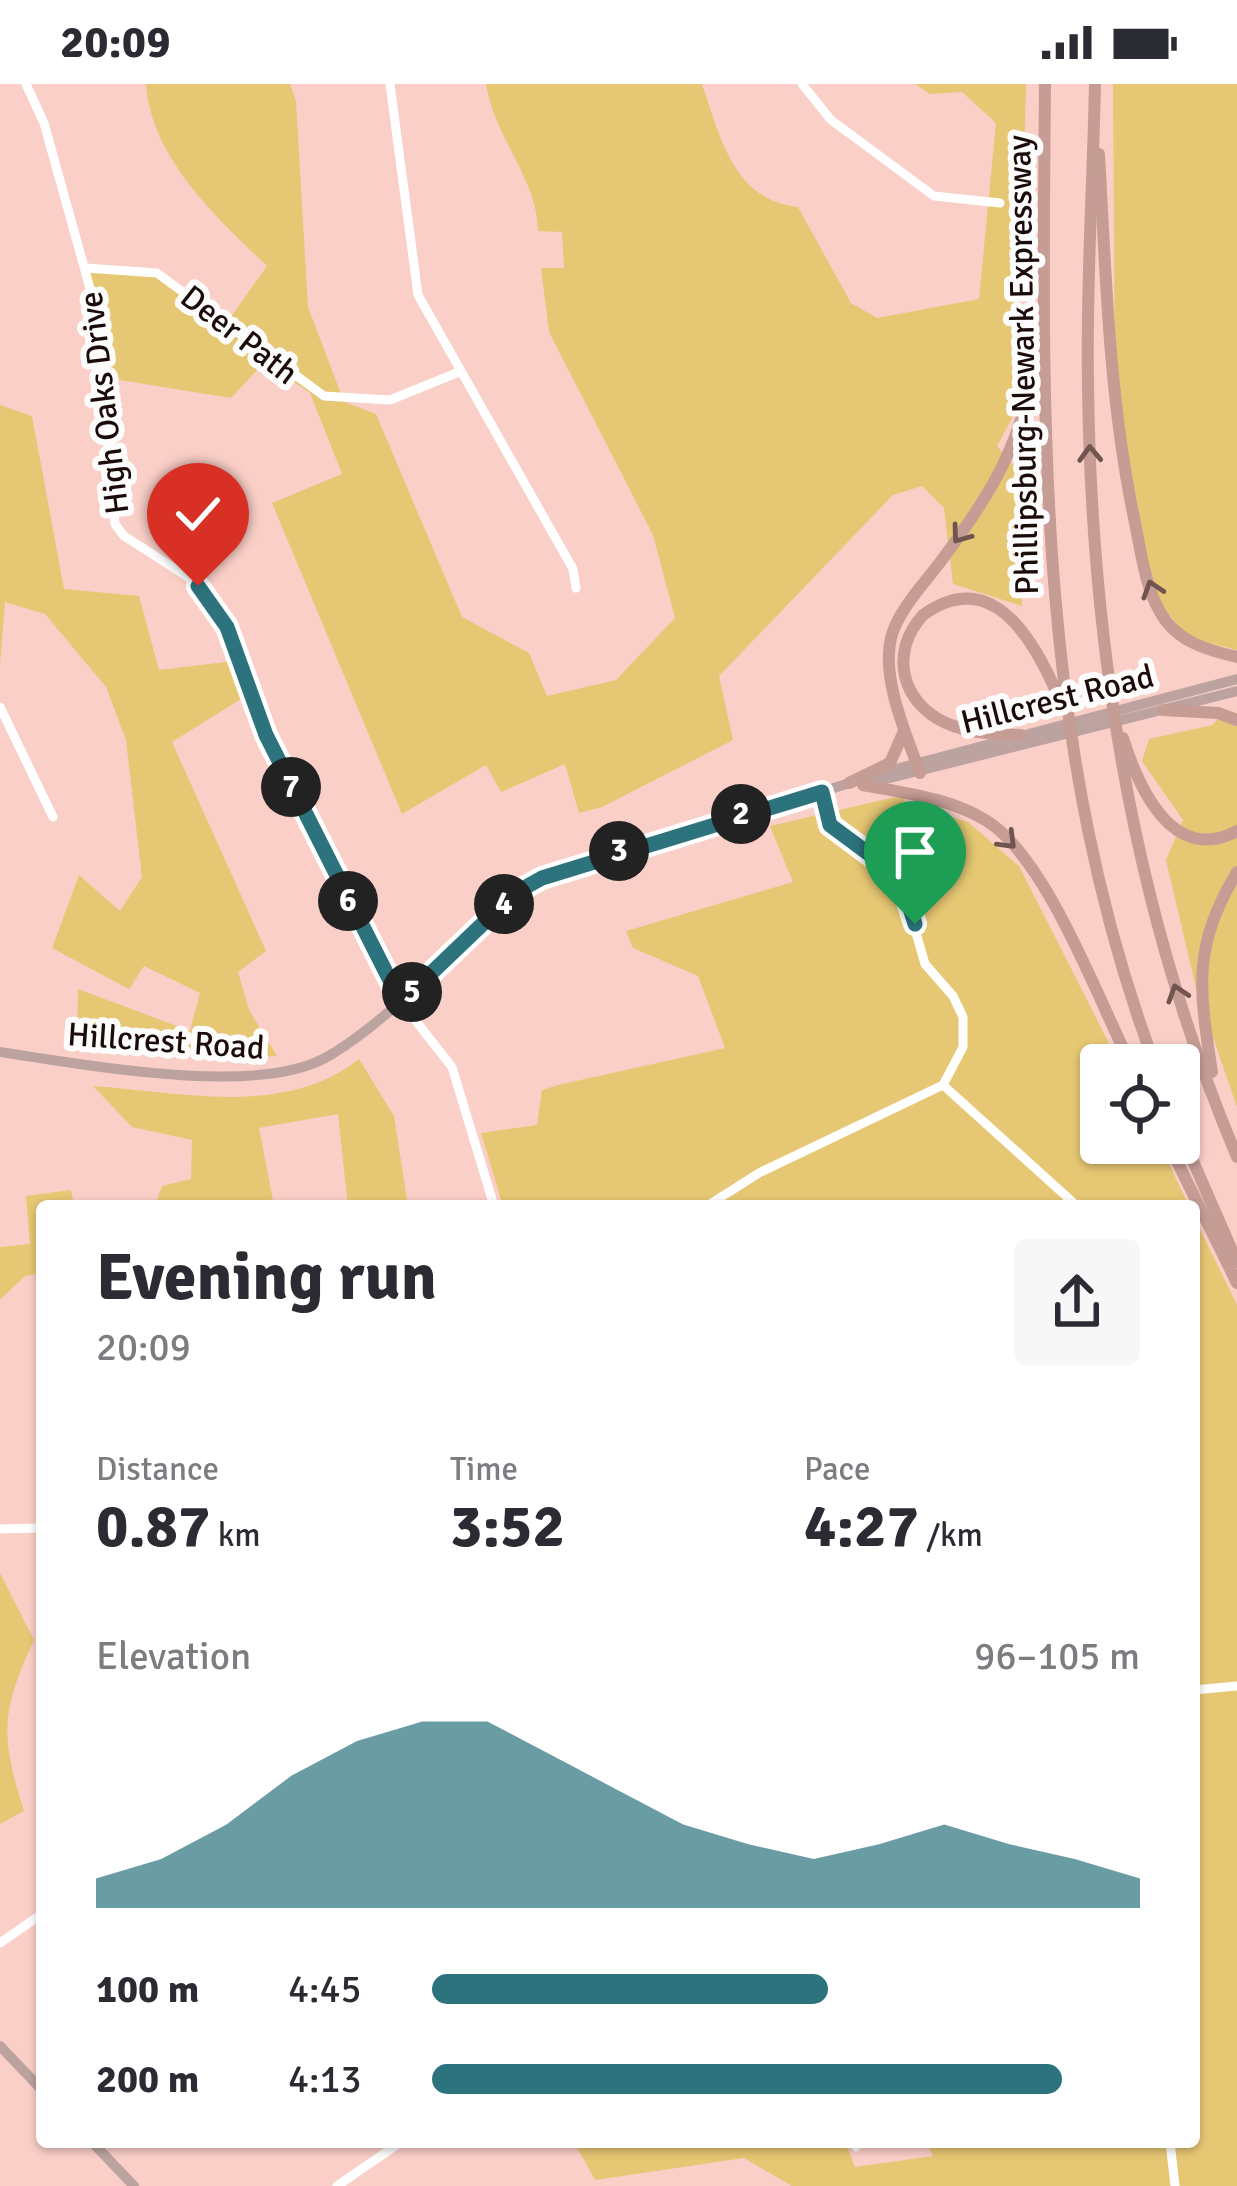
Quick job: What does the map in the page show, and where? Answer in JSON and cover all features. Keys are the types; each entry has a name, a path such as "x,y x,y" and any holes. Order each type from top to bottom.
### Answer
{"highway":[{"name":"Phillipsburg-Newark Expressway","path":"1045,84 1041,311 1052,606 1097,881 1148,1044"},
{"name":"Phillipsburg-Newark Expressway","path":"1095,90 1088,383 1098,601 1110,696 1143,879 1237,1156"},
{"path":"1095,90 1112,384 1148,584 1160,613 1182,636 1237,657"},
{"path":"918,768 892,675 891,638 912,600 997,483 1014,448 1028,401 1041,311"},
{"path":"1021,735 957,727 914,698 904,680 902,652 923,614 960,601 1001,610 1036,646 1067,717"},
{"path":"1110,696 1150,806 1185,835 1212,839 1237,831"},
{"path":"1163,710 1218,712 1237,720"},
{"path":"856,784 890,763 903,741 904,724"},
{"path":"856,784 953,805 1004,833 1037,876 1121,1044"},
{"path":"1216,1103 1200,1017 1200,970 1209,926 1237,872"},
{"path":"1178,1164 1196,1200"},
{"path":"1194,1164 1237,1262"},
{"path":"1200,1208 1237,1283"}],"main road":[{"name":"Hillcrest Road","path":"0,1052 148,1070 283,1074 324,1059 401,1002 515,893 542,878 822,792 1132,713 1237,679"},
{"name":"Hillcrest Road","path":"1132,713 1237,692"},
{"name":"Hillcrest Road","path":"918,768 1021,735 1045,735"},
{"path":"0,2046 36,2084"},
{"path":"98,2148 134,2186"}],"street":[{"name":"High Oaks Drive","path":"26,84 44,123 99,326 116,524 124,536 198,586 217,607 266,735 401,1002 452,1067 492,1200"},
{"path":"390,84 418,295 572,569 576,588"},
{"path":"802,84 831,120 934,196 1000,203"},
{"name":"Deer Path","path":"86,268 157,273 324,396 390,400 459,372"},
{"path":"0,707 53,817"},
{"path":"717,1200 760,1173 943,1085 960,1060 963,1017 953,996 925,964 900,877 830,825 822,792"},
{"path":"943,1085 1070,1200"},
{"path":"0,1529 36,1528"},
{"path":"1200,1690 1237,1687"},
{"path":"0,1943 36,1918"},
{"path":"337,2186 392,2148"},
{"path":"1171,2148 1175,2186"}],"shaded area":[{"path":"146,84 290,84 296,101 308,307 344,402 376,414 462,617 529,653 547,696 616,680 675,618 653,535 549,332 541,268 564,268 562,232 538,231 531,194 498,123 486,84 702,84 723,145 744,179 776,202 798,207 851,303 877,318 979,299 996,123 962,92 930,94 915,84 1026,84 1017,409 997,446 1022,476 1022,606 953,584 944,508 922,486 893,495 719,676 733,740 602,807 579,813 565,764 501,792 486,765 402,814 272,503 342,474 310,393 265,362 231,398 101,377 84,269 151,274 225,325 267,266 208,207 173,161 160,137"},
{"path":"1113,84 1237,84 1237,650 1188,638 1154,596 1115,394"},
{"path":"0,405 32,416 64,589 139,596 159,670 234,661 246,696 172,742 266,951 238,972 249,1010 277,1056 245,1058 77,1044 78,989 190,1031 200,993 144,966 129,989 52,948 79,875 120,911 142,877 126,740 106,687 45,614 5,602 0,665"},
{"path":"1237,713 1237,1107 1196,988 1166,860 1183,820 1142,761 1149,739 1213,725 1218,718"},
{"path":"904,795 905,803 968,822 1019,866 1109,1044 1080,1044 1080,1164 1169,1164 1186,1200 501,1200 481,1133 537,1125 542,1090 725,1048 698,976 633,948 626,931 793,882 770,826"},
{"path":"359,1059 394,1116 407,1200 347,1200 338,1114 259,1128 273,1200 157,1200 162,1186 191,1179 192,1140 132,1127 93,1086 231,1097 298,1089"},
{"path":"71,1190 73,1200 36,1200 36,1274 25,1276 0,1300 0,1247 30,1244 26,1196"},
{"path":"1200,1229 1237,1305 1237,2186 792,2186 744,2158 595,2180 577,2148 847,2148 855,2167 933,2156 929,2148 1200,2148"},
{"path":"0,1573 34,1640 15,1686 8,1724 11,1763 24,1811 0,1824"}],"route":[{"path":"198,586 227,627 266,735 401,1002 515,893 542,878 822,792 830,825 888,863 900,877 915,924"}]}
